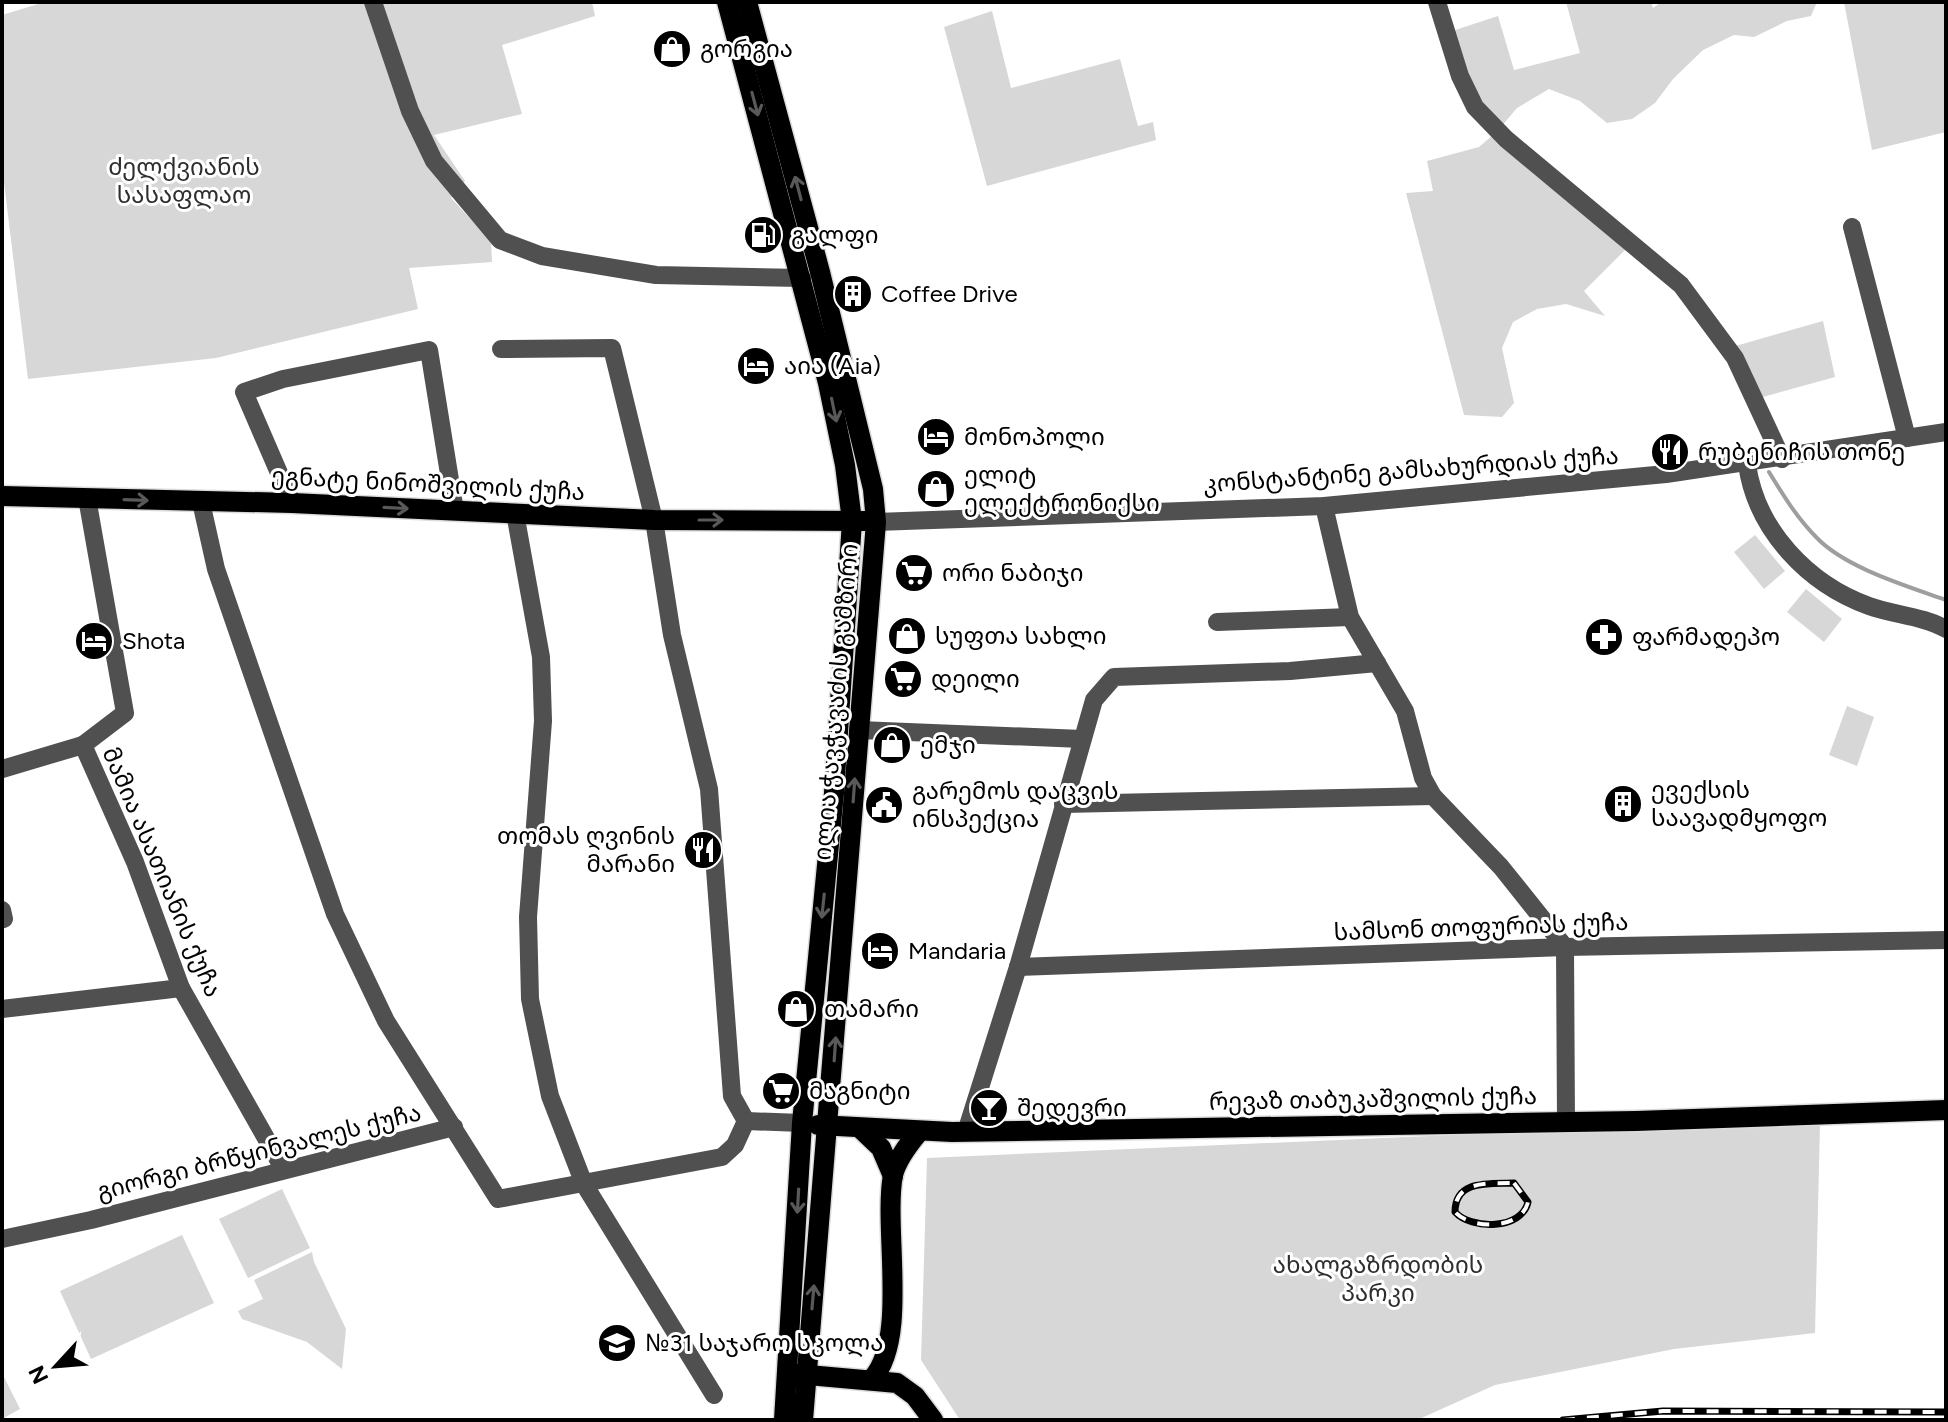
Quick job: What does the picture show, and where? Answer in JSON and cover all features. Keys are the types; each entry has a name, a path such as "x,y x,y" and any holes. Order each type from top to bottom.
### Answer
{"main road":[{"name":"ილია ჭავჭავაძის გამზირი","path":"727,2 802,278 843,451 852,521 834,793 802,1123 798,1374 803,1420"},
{"name":"ილია ჭავჭავაძის გამზირი","path":"747,2 820,272 870,475 876,522 810,1331 784,1420"},
{"name":"ეგნატე ნინოშვილის ქუჩა","path":"2,496 292,503 654,520 876,522"},
{"name":"რევაზ თაბუკაშვილის ქუჩა","path":"802,1123 918,1133 1566,1123 1946,1110"},
{"path":"861,1129 881,1148 893,1176"},
{"path":"872,1379 884,1365 889,1337 893,1176 904,1150 918,1133"},
{"path":"810,1331 821,1360 844,1378"},
{"path":"889,1337 896,1363 933,1420"},
{"path":"798,1374 897,1383 915,1396"}],"street":[{"path":"373,2 410,111 434,161 500,240 542,256 656,275 802,278"},
{"path":"1437,2 1460,76 1475,107 1506,139 1681,285 1735,358 1782,459"},
{"path":"1852,227 1907,438"},
{"path":"501,349 612,348 654,520 672,635 709,789 732,1096 746,1121"},
{"path":"292,503 244,392 283,379 429,350 455,511"},
{"name":"კონსტანტინე გამსახურდიას ქუჩა","path":"876,522 1324,506 1747,464 1946,432"},
{"path":"1747,464 1750,491 1763,517 1780,545 1809,570 1838,591 1869,606 1946,629"},
{"name":"მამია ასათიანის ქუჩა","path":"87,498 125,713 83,745 135,862 181,988 284,1170"},
{"path":"201,502 216,569 335,914 386,1021 454,1127"},
{"path":"1324,506 1350,617 1405,711 1423,778 1433,796 1501,867 1565,947 1566,1123"},
{"path":"515,513 541,657 543,721 528,917 530,999 550,1096 584,1184 714,1395"},
{"path":"1217,622 1350,617"},
{"path":"966,1132 1018,967 1094,700 1114,677 1290,671 1377,663"},
{"path":"859,730 1082,739"},
{"path":"2,769 83,745"},
{"path":"1063,804 1433,796"},
{"name":"სამსონ თოფურიას ქუჩა","path":"1018,967 1565,947 1946,940"},
{"path":"2,1009 181,988"},
{"path":"584,1184 722,1157 735,1145 746,1121"},
{"path":"746,1121 802,1123"},
{"name":"გიორგი ბრწყინვალეს ქუჩა","path":"2,1239 91,1220 454,1127 498,1199 584,1184"}],"green space":[{"name":"ძელქვიანის სასაფლაო","path":"45,2 592,2 595,16 502,45 522,114 434,135 465,181 451,198 491,241 492,262 409,268 418,309 216,358 28,379 2,166 2,15"},
{"path":"1566,2 1651,2 1653,8 1661,2 1817,2 1811,16 1787,21 1754,37 1734,35 1703,50 1673,79 1655,103 1632,119 1607,123 1580,101 1549,89 1517,108 1495,134 1627,248 1584,291 1605,316 1566,304 1537,309 1513,322 1502,348 1514,403 1502,417 1464,415 1406,193 1433,191 1427,161 1479,147 1494,134 1443,34 1498,16 1514,70 1580,53"},
{"path":"1844,2 1946,2 1946,132 1872,150"},
{"path":"992,11 1011,88 1120,59 1138,126 1153,122 1156,140 987,186 944,27"},
{"path":"1823,321 1835,377 1752,400 1725,349"},
{"path":"1755,535 1785,571 1764,589 1734,552"},
{"path":"1806,589 1842,619 1824,642 1787,612"},
{"path":"1847,706 1874,717 1857,766 1829,755"},
{"name":"ახალგაზრდობის პარკი","path":"1820,1124 1815,1333 1674,1349 1495,1385 1417,1420 960,1420 921,1360 927,1158 1563,1130"},
{"path":"282,1189 310,1248 248,1278 219,1219"},
{"path":"182,1235 214,1303 91,1359 60,1291"},
{"path":"312,1252 346,1329 342,1369 307,1342 242,1319 238,1311 263,1299 254,1280"},
{"path":"2,1373 20,1409 2,1419"},
{"path":"1807,1417 1946,1420 1660,1420"}],"waterway":[{"path":"1769,472 1803,522 1829,549 1878,575 1946,600"}],"railway":[{"path":"1514,1183 1528,1202 1516,1218 1484,1224 1462,1218 1455,1212 1457,1201 1467,1189 1485,1184 1514,1183"},
{"path":"1563,1420 1663,1411 1946,1412"}],"place":[{"name":"გორგია","path":"672,49"},
{"name":"გალფი","path":"763,235"},
{"name":"Coffee Drive","path":"853,294"},
{"name":"აია (Aia)","path":"756,366"},
{"name":"მონოპოლი","path":"936,437"},
{"name":"რუბენიჩის თონე","path":"1670,452"},
{"name":"ელიტ ელექტრონიქსი","path":"936,489"},
{"name":"ორი ნაბიჯი","path":"914,573"},
{"name":"სუფთა სახლი","path":"907,636"},
{"name":"ფარმადეპო","path":"1604,637"},
{"name":"Shota","path":"94,641"},
{"name":"დეილი","path":"903,679"},
{"name":"ემჯი","path":"892,745"},
{"name":"ევექსის საავადმყოფო","path":"1623,804"},
{"name":"გარემოს დაცვის ინსპექცია","path":"884,805"},
{"name":"თომას ღვინის მარანი","path":"703,850"},
{"name":"Mandaria","path":"880,951"},
{"name":"თამარი","path":"796,1009"},
{"name":"მაგნიტი","path":"781,1091"},
{"name":"შედევრი","path":"989,1108"},
{"name":"№31 საჯარო სკოლა","path":"617,1343"}]}
